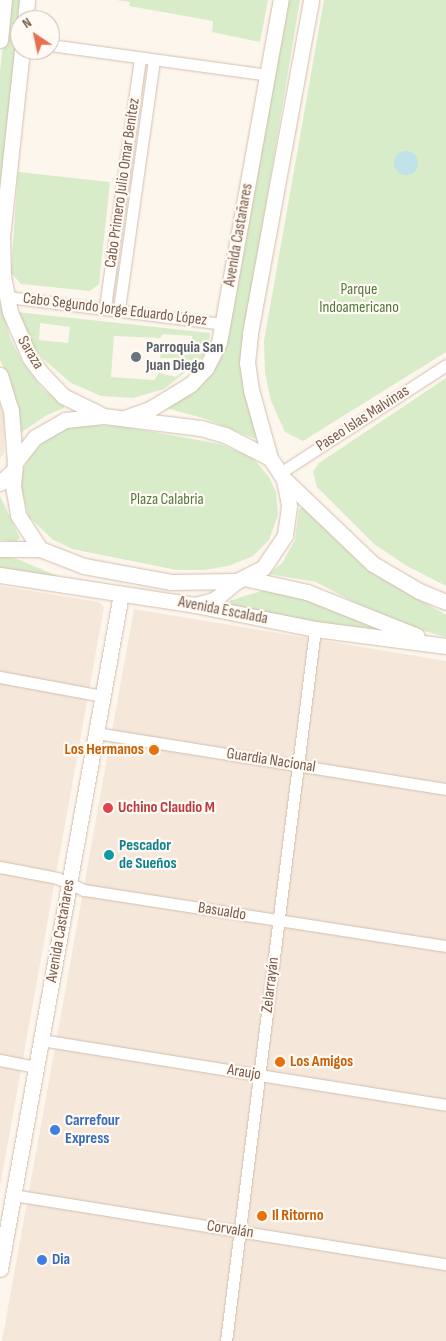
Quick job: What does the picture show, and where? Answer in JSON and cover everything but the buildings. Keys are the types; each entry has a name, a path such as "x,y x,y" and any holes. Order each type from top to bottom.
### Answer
{"main road":[{"path":"0,40 4,0"},
{"name":"Avenida Castañares","path":"121,418 150,409 191,384 213,356 223,324 281,0"},
{"name":"Avenida Castañares","path":"270,458 251,390 247,363 250,332 312,0"},
{"name":"Saraza","path":"21,60 2,236 7,297 18,335 43,375 63,396 104,416"},
{"path":"0,375 11,410 18,515 64,575 86,588"},
{"path":"0,483 35,437 50,426 65,420 104,416 200,428 225,435 270,458 282,476 374,564 402,582 446,602"},
{"path":"195,605 214,600 240,579 263,568 285,535 289,505 282,476"},
{"path":"0,549 46,552"},
{"name":"Avenida Escalada","path":"46,552 84,566 171,582 240,579 307,592 374,621 446,646"},
{"name":"Avenida Escalada","path":"0,575 195,605 315,629 446,646"},
{"name":"Avenida Castañares","path":"0,1269 121,594"}],"street":[{"path":"60,47 268,75"},
{"name":"Cabo Primero Julio Omar Benítez","path":"105,308 140,58"},
{"name":"Cabo Primero Julio Omar Benítez","path":"119,309 154,60"},
{"name":"Cabo Segundo Jorge Eduardo López","path":"7,297 119,309 223,324"},
{"name":"Paseo Islas Malvinas","path":"282,476 446,365"},
{"name":"Zelarrayán","path":"226,1341 315,629"},
{"path":"0,677 103,696"},
{"name":"Guardia Nacional","path":"96,733 446,789"},
{"name":"Basualdo","path":"0,867 57,878 84,890 446,946"},
{"name":"Araujo","path":"41,1040 446,1105"},
{"path":"0,1060 36,1067"},
{"name":"Corvalán","path":"13,1195 446,1264"}],"shaded area":[{"path":"0,400 4,419 4,453 0,459"},
{"path":"0,586 99,602 104,607 0,1187"},
{"path":"134,609 446,661 446,1341 2,1341"}],"green space":[{"path":"8,0 22,0 21,10 10,10 10,60 15,60 0,200 0,71"},
{"path":"116,0 268,0 260,42 212,32 213,21 129,6 130,2"},
{"path":"285,0 300,0 242,350 261,441 206,419 166,408 208,372"},
{"name":"Parque Indoamericano","path":"324,0 446,0 446,352 303,441 285,432 271,401 265,373 264,341"},
{"path":"144,68 113,300 112,301 110,300"},
{"path":"18,172 110,182 99,284 90,291 21,284 11,273"},
{"path":"0,297 10,338 23,363 43,389 64,405 64,408 47,415 19,434 8,376 0,360"},
{"path":"17,312 210,333 206,353 194,365 164,389 133,398 101,396 71,383 41,357 30,342","holes":["40,323 70,327 68,343 39,340","163,334 192,336 191,352 187,355 161,353 160,358 179,358 182,372 176,377 159,373 154,380 111,377 114,336 160,338"]},
{"path":"446,378 446,586 407,566 374,544 317,487 313,472 319,463"},
{"name":"Plaza Calabria","path":"91,425 120,426 220,444 253,458 269,477 276,492 278,515 269,540 253,556 228,566 204,570 177,570 72,549 52,539 29,517 21,488 22,472 32,453 49,436 67,427"},
{"path":"0,496 20,538 16,542 0,540"},
{"path":"304,507 366,569 446,615 446,637 392,622 316,582 269,574 282,563 295,540 299,509"},
{"path":"0,555 17,559 67,580 0,571"},
{"path":"261,591 284,592 313,600 391,634 224,607 226,602"}],"water":[{"path":"406,151 415,154 418,163 415,172 406,175 397,172 394,163 397,154"}],"place":[{"name":"Parroquia San Juan Diego","path":"136,357"},
{"name":"Los Hermanos","path":"154,750"},
{"name":"Uchino Claudio M","path":"108,808"},
{"name":"Pescador de Sueños","path":"109,855"},
{"name":"Los Amigos","path":"280,1062"},
{"name":"Carrefour Express","path":"55,1130"},
{"name":"Il Ritorno","path":"262,1216"},
{"name":"Dia","path":"42,1260"}]}
